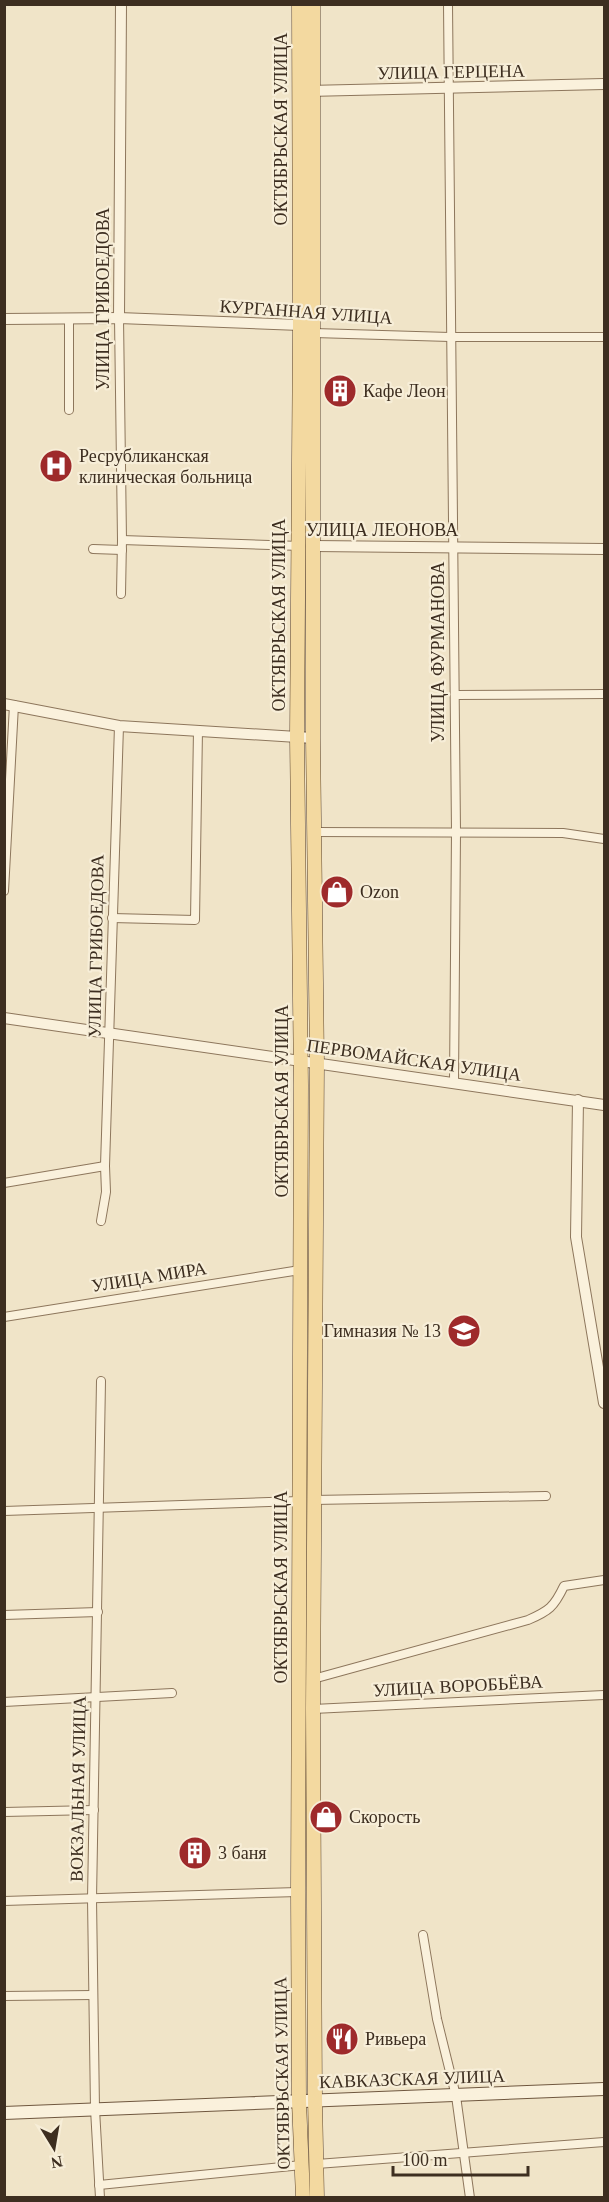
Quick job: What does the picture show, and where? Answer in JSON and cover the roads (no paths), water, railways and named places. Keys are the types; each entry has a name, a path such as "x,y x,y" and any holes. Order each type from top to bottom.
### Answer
{"main road":[{"name":"ОКТЯБРЬСКАЯ УЛИЦА","path":"299,4 300,325 297,737 300,1270 313,1679 317,2198"},
{"name":"ОКТЯБРЬСКАЯ УЛИЦА","path":"303,2198 298,1892 317,1063 313,738 313,4"},
{"name":"КАВКАЗСКАЯ УЛИЦА","path":"4,2113 604,2090"}],"street":[{"name":"УЛИЦА ГРИБОЕДОВА","path":"121,594 119,318 122,4"},
{"name":"УЛИЦА ФУРМАНОВА","path":"448,4 456,832 454,1082"},
{"name":"УЛИЦА ГЕРЦЕНА","path":"299,92 604,84"},
{"path":"69,318 69,410"},
{"name":"КУРГАННАЯ УЛИЦА","path":"4,319 119,318 300,325 314,333 450,337 604,337"},
{"name":"УЛИЦА ЛЕОНОВА","path":"122,540 297,546 604,549"},
{"path":"93,549 122,550"},
{"path":"455,695 604,694"},
{"path":"4,891 9,704 119,726 313,738"},
{"name":"УЛИЦА ГРИБОЕДОВА","path":"101,1221 106,1192 119,726"},
{"path":"112,918 195,920 198,730"},
{"path":"315,832 563,833 604,839"},
{"name":"ПЕРВОМАЙСКАЯ УЛИЦА","path":"4,1018 604,1105"},
{"path":"578,1100 576,1237 604,1403"},
{"path":"4,1183 105,1166"},
{"name":"УЛИЦА МИРА","path":"4,1317 300,1270"},
{"name":"ВОКЗАЛЬНАЯ УЛИЦА","path":"100,2198 95,2109 92,1899 101,1381"},
{"path":"4,1511 306,1500 546,1496"},
{"path":"313,1679 528,1620 544,1614 555,1604 564,1586 604,1580"},
{"path":"4,1615 98,1612"},
{"path":"4,1702 172,1693"},
{"name":"УЛИЦА ВОРОБЬЁВА","path":"313,1709 604,1695"},
{"path":"4,1812 94,1810"},
{"path":"4,1901 298,1892"},
{"path":"423,1935 437,2019 456,2096 470,2198"},
{"path":"4,1996 93,1995"},
{"path":"317,2164 604,2142"},
{"path":"99,2185 302,2165"}],"place":[{"name":"Кафе Леон","path":"340,391"},
{"name":"Ресрубликанская клиническая больница","path":"56,466"},
{"name":"Ozon","path":"337,892"},
{"name":"Гимназия № 13","path":"464,1331"},
{"name":"Скорость","path":"326,1817"},
{"name":"3 баня","path":"195,1853"},
{"name":"Ривьера","path":"342,2039"}]}
